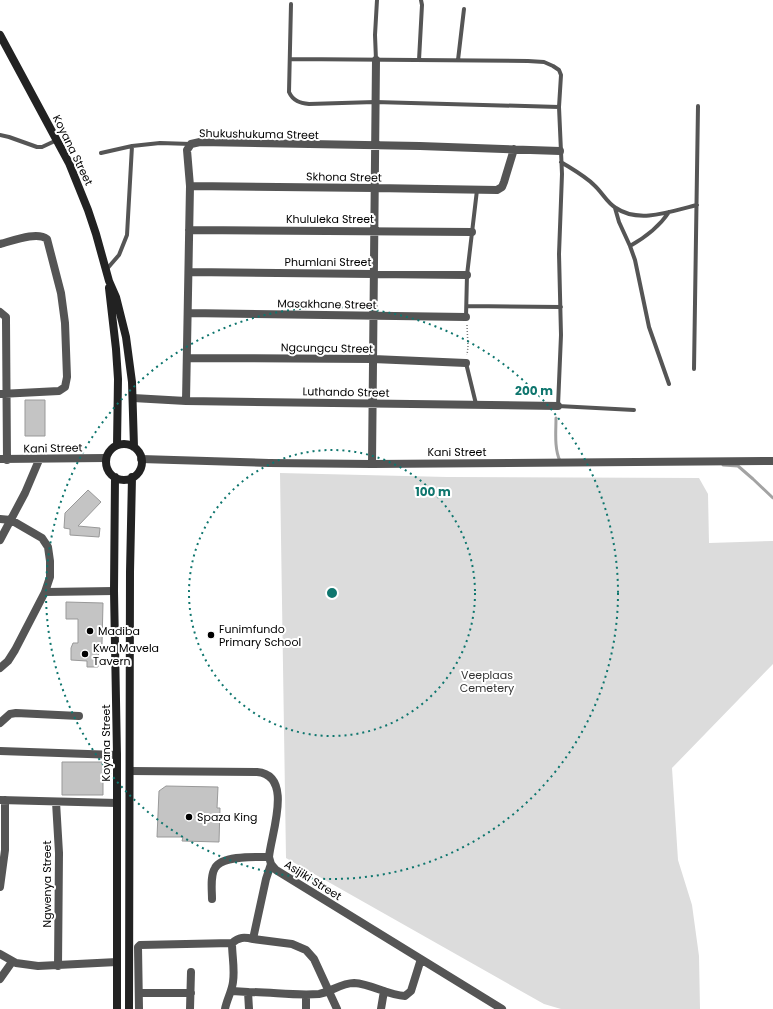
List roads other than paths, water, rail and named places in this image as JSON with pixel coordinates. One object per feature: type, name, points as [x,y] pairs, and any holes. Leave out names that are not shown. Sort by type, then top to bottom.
[{"type":"main road","name":"Koyana Street","points":[[0,35],[69,163],[96,234],[109,282],[116,349],[118,379],[117,445]]},
{"type":"main road","name":"Koyana Street","points":[[109,282],[116,297],[126,337],[133,398],[134,447]]},
{"type":"main road","points":[[128,444],[138,451],[141,459],[140,468],[137,474],[132,477],[120,479],[115,477],[107,469],[106,458],[112,448],[117,445],[128,444]]},
{"type":"main road","name":"Koyana Street","points":[[115,477],[114,591],[117,755],[117,1009]]},
{"type":"main road","points":[[129,1009],[130,572],[132,477]]},
{"type":"street","points":[[372,464],[376,60]]},
{"type":"street","name":"Shukushukuma Street","points":[[186,401],[190,186],[187,150],[191,144],[200,142],[420,146],[560,151]]},
{"type":"street","name":"Skhona Street","points":[[190,186],[497,190],[502,187],[514,149]]},
{"type":"street","name":"Khululeka Street","points":[[189,230],[374,230],[472,232]]},
{"type":"street","points":[[0,244],[36,236],[44,237],[47,240],[61,293],[65,323],[67,383],[62,390],[59,391],[3,394]]},
{"type":"street","name":"Phumlani Street","points":[[189,272],[467,275]]},
{"type":"street","points":[[0,312],[6,317],[3,394],[4,459]]},
{"type":"street","name":"Masakhane Street","points":[[188,313],[466,317]]},
{"type":"street","name":"Ngcungcu Street","points":[[187,358],[373,359],[466,363]]},
{"type":"street","name":"Luthando Street","points":[[133,398],[186,401],[558,406]]},
{"type":"street","name":"Kani Street","points":[[4,459],[39,460],[106,458]]},
{"type":"street","name":"Kani Street","points":[[141,459],[261,463],[372,464],[773,462]]},
{"type":"street","points":[[0,540],[39,460]]},
{"type":"street","points":[[0,518],[11,520],[42,538],[48,547],[50,561],[50,577],[45,592],[15,650],[8,661],[0,668]]},
{"type":"street","points":[[45,592],[114,591]]},
{"type":"street","points":[[0,723],[10,714],[16,713],[79,716]]},
{"type":"street","points":[[0,751],[117,755]]},
{"type":"street","points":[[130,771],[257,772],[268,775],[276,784],[278,796],[270,860],[253,939]]},
{"type":"street","points":[[0,887],[5,850],[2,823],[2,800],[117,803]]},
{"type":"street","name":"Ngwenya Street","points":[[56,802],[59,853],[58,966]]},
{"type":"street","points":[[212,899],[213,873],[218,863],[223,860],[231,859],[270,860]]},
{"type":"street","name":"Asijiki Street","points":[[270,860],[276,870],[291,880],[502,1009]]},
{"type":"street","points":[[139,1009],[138,947],[140,945],[232,943],[244,937],[292,944],[306,950],[314,959],[337,1009]]},
{"type":"street","points":[[225,1009],[226,1002],[232,991],[234,975],[232,943]]},
{"type":"street","points":[[0,954],[12,962],[30,966],[58,966],[117,962]]},
{"type":"street","points":[[232,991],[306,995],[329,991],[353,983],[404,996],[409,994],[411,991],[421,959]]},
{"type":"street","points":[[0,979],[12,962]]},
{"type":"street","points":[[190,1008],[191,972]]},
{"type":"street","points":[[381,1009],[384,991]]},
{"type":"street","points":[[248,992],[249,1009]]},
{"type":"street","points":[[139,993],[191,993]]},
{"type":"street","points":[[306,995],[306,1009]]},
{"type":"lane","points":[[376,60],[375,35],[377,0]]},
{"type":"lane","points":[[419,60],[421,0]]},
{"type":"lane","points":[[291,4],[289,92],[295,100],[309,104],[375,102],[559,107]]},
{"type":"lane","points":[[458,60],[464,9]]},
{"type":"lane","points":[[290,59],[528,61],[544,62],[559,70],[561,75],[559,107],[561,162],[559,254],[561,362],[558,406],[634,410]]},
{"type":"lane","points":[[694,370],[698,106]]},
{"type":"lane","points":[[0,135],[37,147],[42,147],[57,140]]},
{"type":"lane","points":[[100,153],[132,146],[191,144]]},
{"type":"lane","points":[[106,270],[119,255],[126,235],[132,146]]},
{"type":"lane","points":[[561,162],[594,185],[615,208],[629,214],[643,215],[669,212],[697,205]]},
{"type":"lane","points":[[466,317],[467,275],[477,190]]},
{"type":"lane","points":[[615,208],[619,222],[635,260],[649,327],[669,384]]},
{"type":"lane","points":[[630,246],[648,235],[664,220],[669,212]]},
{"type":"lane","points":[[466,306],[561,307]]},
{"type":"lane","points":[[466,363],[476,404]]},
{"type":"waterway","points":[[556,418],[556,445],[560,461]]},
{"type":"waterway","points":[[723,465],[738,466],[773,498]]},
{"type":"place","name":"Madiba","points":[[90,631]]},
{"type":"place","name":"Funimfundo Primary School","points":[[211,635]]},
{"type":"place","name":"Kwa Mavela Tavern","points":[[85,654]]},
{"type":"place","name":"Spaza King","points":[[189,817]]},
{"type":"park label","name":"Veeplaas Cemetery","points":[[487,681]]}]
